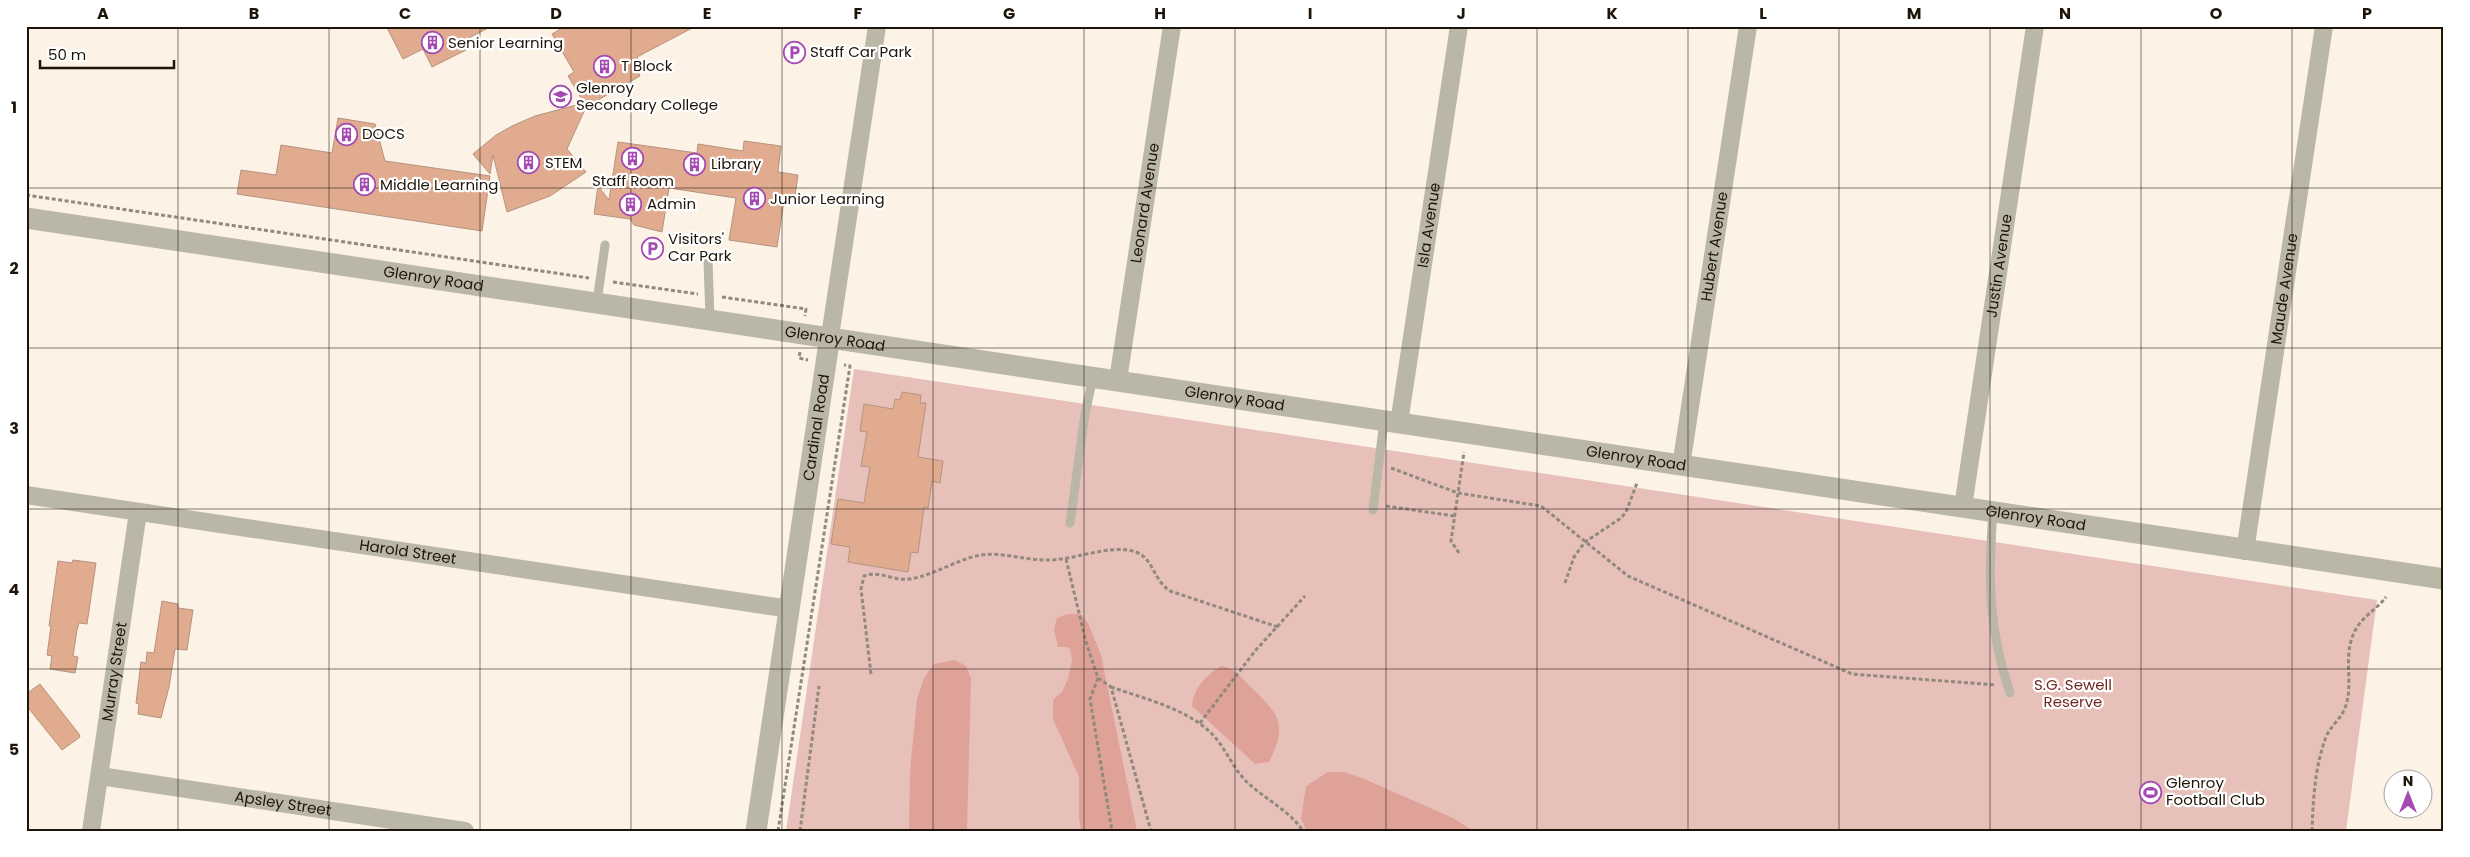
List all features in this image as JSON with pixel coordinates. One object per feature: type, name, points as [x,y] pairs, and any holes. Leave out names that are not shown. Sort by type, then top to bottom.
[{"type":"street","name":"Cardinal Road","points":[[756,831],[877,26]]},
{"type":"street","name":"Leonard Avenue","points":[[1118,380],[1172,26]]},
{"type":"street","name":"Isla Avenue","points":[[1392,422],[1459,26]]},
{"type":"street","name":"Hubert Avenue","points":[[1682,466],[1748,26]]},
{"type":"street","name":"Justin Avenue","points":[[1963,506],[2035,26]]},
{"type":"street","name":"Maude Avenue","points":[[2245,551],[2324,26]]},
{"type":"street","name":"Glenroy Road","points":[[26,218],[830,336],[1682,466],[1963,506],[2245,551],[2444,579]]},
{"type":"street","name":"Harold Street","points":[[26,495],[790,609]]},
{"type":"street","name":"Murray Street","points":[[92,831],[138,512]]},
{"type":"street","name":"Apsley Street","points":[[100,776],[465,831]]},
{"type":"lane","points":[[597,302],[604,245]]},
{"type":"lane","points":[[708,260],[710,319]]},
{"type":"lane","points":[[1070,523],[1085,414],[1093,377]]},
{"type":"lane","points":[[1373,507],[1378,464],[1392,422]]},
{"type":"lane","points":[[1993,511],[1989,597],[1995,642],[2009,690]]},
{"type":"path","points":[[26,194],[806,309],[799,358],[850,366],[778,831]]},
{"type":"path","points":[[1459,553],[1451,540],[1466,433]]},
{"type":"path","points":[[1378,464],[1458,493],[1541,506],[1628,576],[1852,674],[2009,690]]},
{"type":"path","points":[[1564,583],[1574,556],[1585,542],[1621,518],[1626,512],[1637,483]]},
{"type":"path","points":[[1373,507],[1454,516]]},
{"type":"path","points":[[871,674],[861,589],[864,576],[875,574],[910,579],[980,555],[1046,560],[1066,559],[1123,549],[1138,552],[1152,566],[1159,582],[1170,591],[1278,627]]},
{"type":"path","points":[[1066,559],[1086,642],[1098,678],[1111,687],[1167,708],[1200,723],[1221,744],[1246,781],[1293,819],[1303,831]]},
{"type":"path","points":[[1200,723],[1255,651],[1305,596]]},
{"type":"path","points":[[2312,831],[2314,798],[2324,744],[2333,725],[2346,707],[2347,670],[2351,644],[2362,620],[2379,606],[2386,596]]},
{"type":"path","points":[[1098,678],[1090,699],[1112,831]]},
{"type":"path","points":[[800,831],[819,686]]},
{"type":"path","points":[[1111,687],[1151,831]]},
{"type":"green space","name":"S.G. Sewell Reserve","points":[[854,369],[2377,600],[2346,831],[786,831]]},
{"type":"shaded area","points":[[1068,614],[1081,614],[1088,623],[1101,655],[1137,831],[1081,831],[1079,818],[1079,777],[1053,719],[1053,700],[1062,692],[1068,679],[1072,660],[1070,649],[1058,647],[1054,630],[1057,618]]},
{"type":"shaded area","points":[[955,660],[966,666],[971,678],[967,831],[909,831],[910,771],[917,699],[924,678],[934,664]]},
{"type":"shaded area","points":[[1221,666],[1230,669],[1240,676],[1267,704],[1277,719],[1278,737],[1269,762],[1255,764],[1192,706],[1198,688]]},
{"type":"shaded area","points":[[1328,772],[1344,772],[1362,778],[1453,818],[1473,831],[1307,831],[1301,819],[1306,786]]},
{"type":"building","name":"Senior Learning","points":[[386,26],[492,26],[467,39],[472,47],[432,67],[423,49],[403,59]]},
{"type":"building","points":[[566,26],[696,26],[637,57],[641,64],[636,68],[640,76],[586,107],[567,149],[586,172],[550,196],[507,212],[493,155],[490,174],[473,154],[496,135],[512,126],[535,116],[584,103],[568,76],[574,72],[552,34]]},
{"type":"building","name":"Middle Learning","points":[[338,118],[375,124],[385,161],[490,176],[482,231],[237,194],[241,170],[276,175],[281,145],[332,153]]},
{"type":"building","points":[[744,141],[781,146],[778,172],[798,175],[795,196],[785,194],[777,247],[729,240],[736,198],[669,188],[662,232],[634,225],[630,219],[594,214],[598,186],[609,200],[618,142],[697,153],[698,144],[743,151]]},
{"type":"building","points":[[902,392],[921,395],[920,403],[926,403],[918,457],[943,461],[940,483],[932,481],[928,508],[924,507],[918,553],[911,552],[908,572],[848,562],[850,547],[831,544],[838,499],[864,503],[870,467],[861,466],[867,432],[860,431],[864,404],[893,409],[895,399],[900,400]]},
{"type":"building","points":[[73,560],[96,563],[87,624],[79,623],[77,630],[73,656],[78,657],[75,673],[50,669],[52,656],[47,655],[58,561],[72,563]]},
{"type":"building","points":[[162,601],[178,604],[178,608],[193,610],[187,650],[175,649],[169,687],[161,718],[138,714],[139,704],[136,703],[141,662],[146,663],[147,652],[154,653]]},
{"type":"building","points":[[40,684],[80,737],[62,750],[26,705],[26,694]]},
{"type":"place","name":"Senior Learning","points":[[432,43]]},
{"type":"place","name":"Staff Car Park","points":[[794,52]]},
{"type":"place","name":"T Block","points":[[605,66]]},
{"type":"place","name":"Glenroy Secondary College","points":[[560,97]]},
{"type":"place","name":"DOCS","points":[[346,134]]},
{"type":"place","name":"Staff Room","points":[[633,158]]},
{"type":"place","name":"STEM","points":[[529,163]]},
{"type":"place","name":"Library","points":[[695,164]]},
{"type":"place","name":"Middle Learning","points":[[364,185]]},
{"type":"place","name":"Junior Learning","points":[[754,199]]},
{"type":"place","name":"Admin","points":[[631,204]]},
{"type":"place","name":"Visitors' Car Park","points":[[652,248]]},
{"type":"place","name":"Glenroy Football Club","points":[[2150,792]]}]
